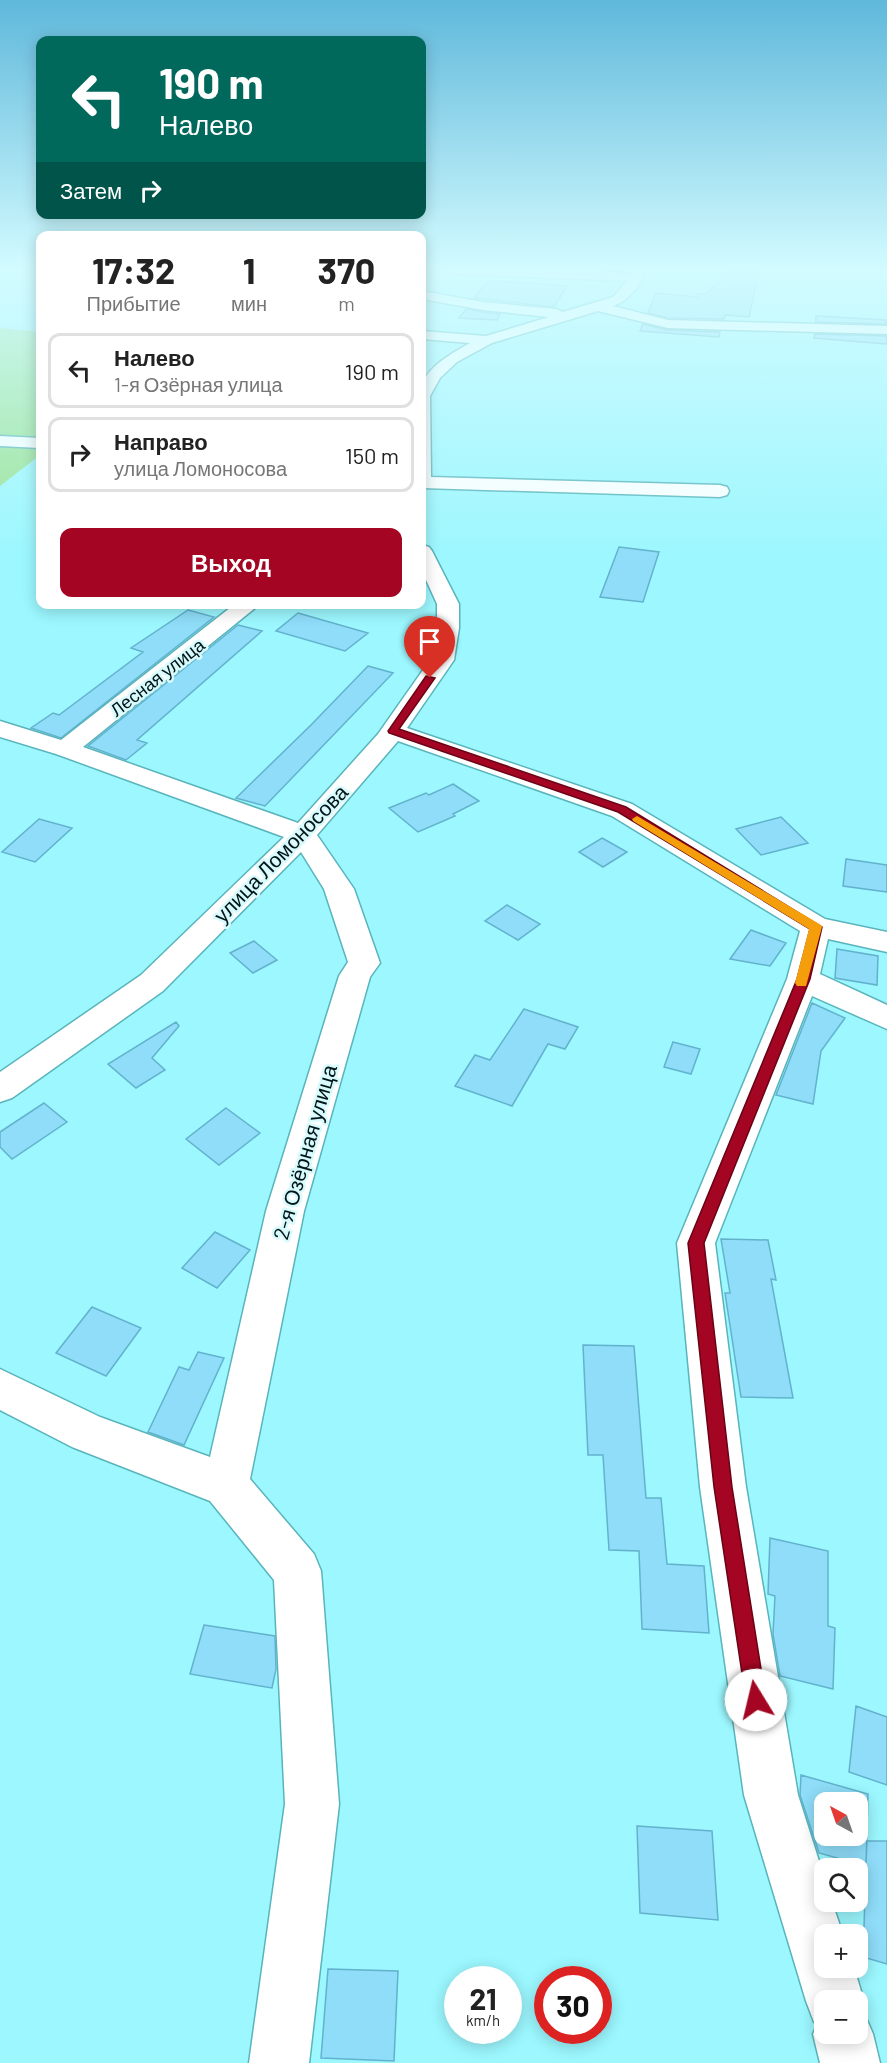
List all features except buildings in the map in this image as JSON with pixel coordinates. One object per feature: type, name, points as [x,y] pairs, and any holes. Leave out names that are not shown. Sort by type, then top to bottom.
[{"type":"street","points":[[426,389],[434,375],[443,366]]},
{"type":"street","points":[[0,441],[36,443]]},
{"type":"street","points":[[426,482],[720,491]]},
{"type":"street","name":"улица Ломоносова","points":[[0,1089],[152,983],[303,834],[393,731],[442,660],[448,628],[448,604],[426,559]]},
{"type":"street","name":"Лесная улица","points":[[65,749],[243,609]]},
{"type":"street","points":[[0,729],[65,749],[303,834]]},
{"type":"street","points":[[393,731],[622,810],[816,927],[887,942]]},
{"type":"street","name":"2-я Озёрная улица","points":[[226,1485],[285,1211],[355,976],[364,963],[339,889],[303,834]]},
{"type":"street","points":[[816,927],[803,979],[696,1243],[723,1487],[771,1795],[832,1990]]},
{"type":"street","points":[[803,979],[887,1018]]},
{"type":"street","points":[[0,1388],[87,1433],[226,1485],[297,1571],[312,1804],[279,2063]]},
{"type":"street","points":[[845,2044],[850,2063]]},
{"type":"green space","points":[[0,366],[36,366],[36,458],[0,486]]},
{"type":"slow traffic","points":[[637,819],[816,927],[802,983]]},
{"type":"route","points":[[430,678],[393,731],[622,810],[816,927],[803,979],[696,1243],[723,1487],[756,1700]]}]
